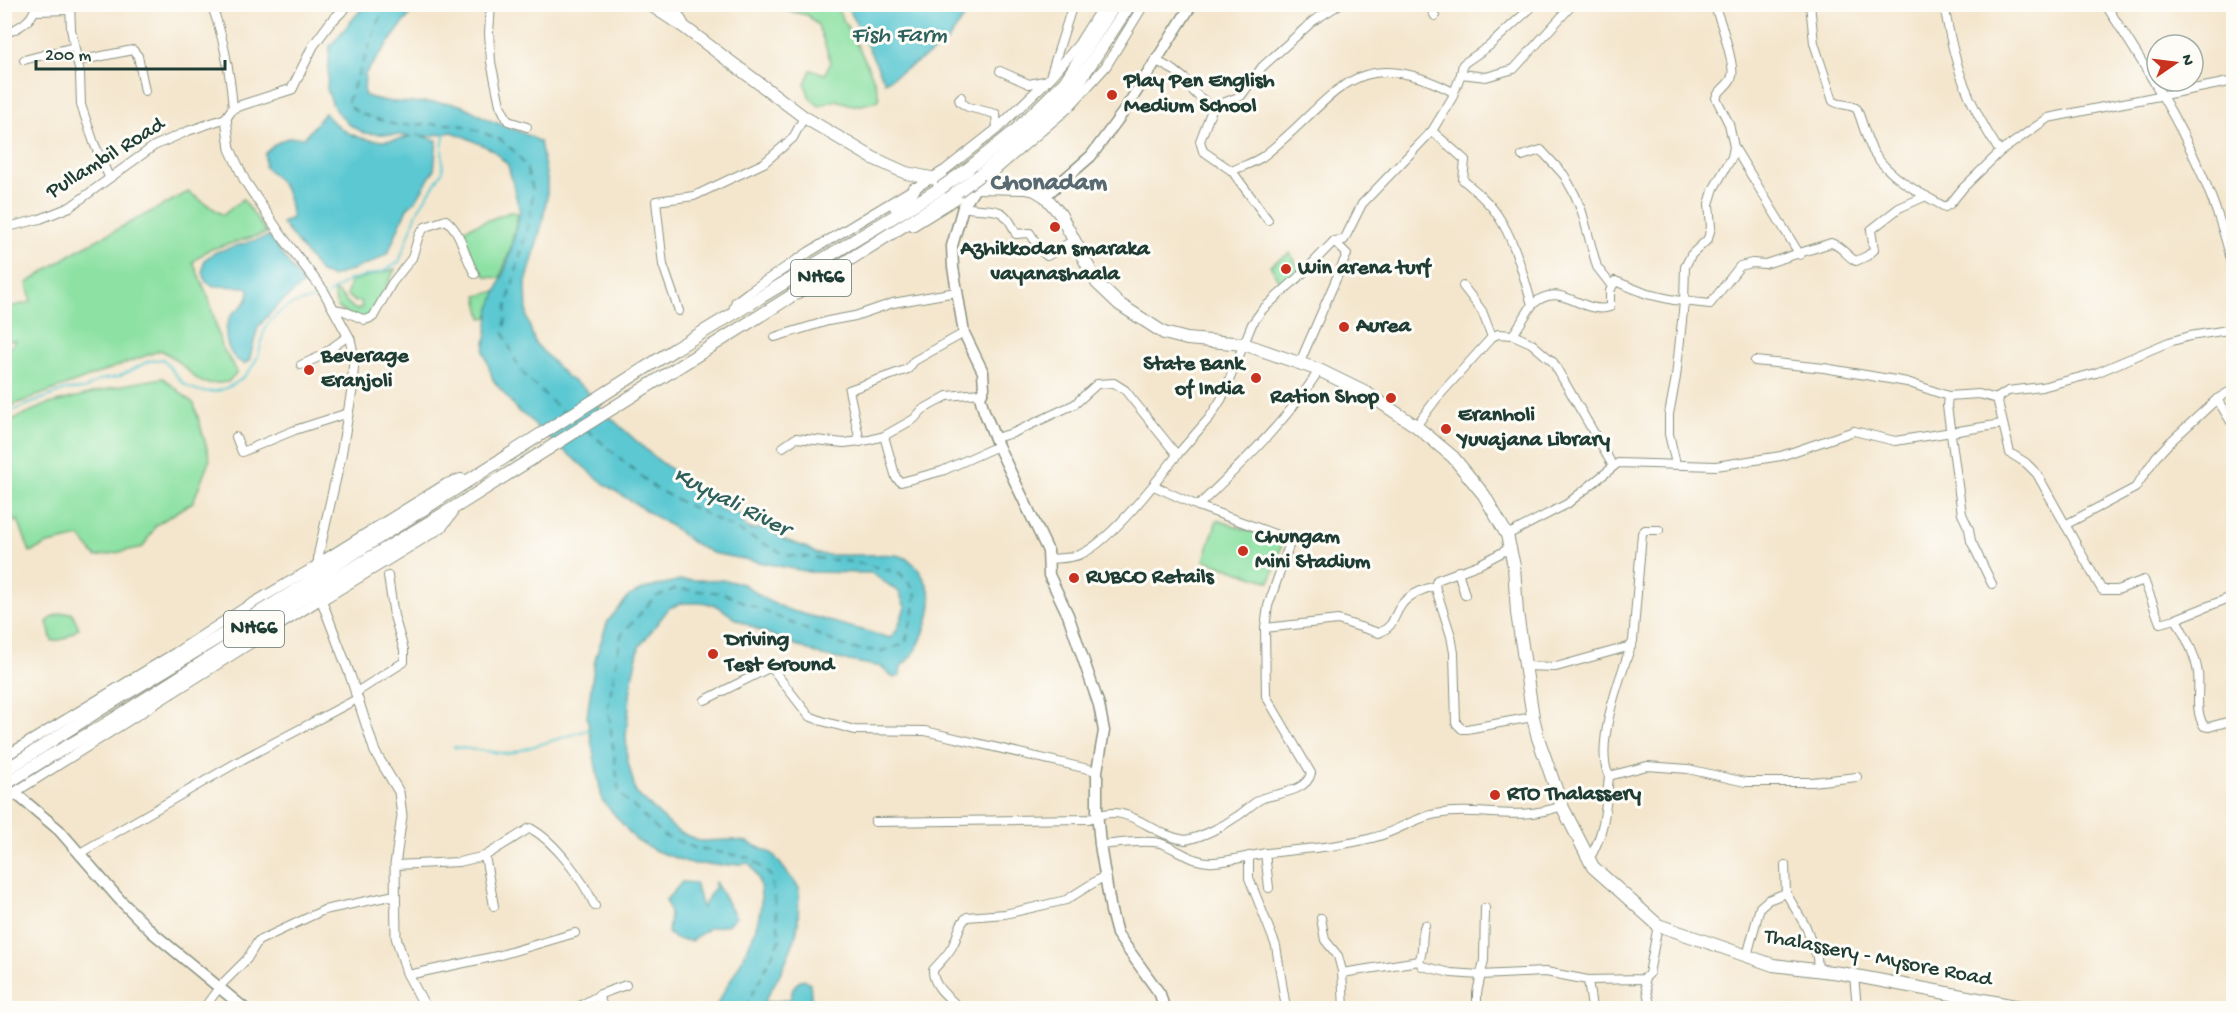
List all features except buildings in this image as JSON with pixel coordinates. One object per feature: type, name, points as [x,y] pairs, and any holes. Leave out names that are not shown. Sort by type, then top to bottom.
[{"type":"main road","points":[[649,4],[684,27],[804,117],[873,158],[906,172],[932,178],[976,187],[1026,188],[1045,196],[1091,156],[1124,111],[1192,4]]},
{"type":"main road","points":[[664,4],[674,10],[684,27]]},
{"type":"main road","name":"NH66","points":[[4,771],[675,350],[941,188],[1014,132],[1065,82],[1115,4]]},
{"type":"main road","name":"NH66","points":[[10,789],[46,758],[106,724],[305,597],[460,504],[957,192],[1022,140],[1074,89],[1130,4]]},
{"type":"main road","points":[[976,187],[958,219],[952,246],[964,333],[983,372],[984,388],[981,393],[984,411],[996,442],[1048,551],[1049,575],[1068,615],[1099,705],[1104,730],[1097,771],[1100,845],[1117,934],[1160,994],[1164,1008]]},
{"type":"main road","points":[[871,231],[882,217],[908,198],[914,189]]},
{"type":"main road","name":"Thalassery - Mysore Road","points":[[1045,196],[1060,214],[1097,283],[1119,304],[1138,317],[1164,333],[1187,339],[1244,344],[1300,362],[1368,394],[1416,426],[1452,457],[1484,495],[1507,535],[1514,566],[1524,666],[1533,717],[1562,806],[1593,867],[1658,925],[1773,965],[1854,976],[2026,1008]]},
{"type":"main road","points":[[903,226],[938,212]]},
{"type":"main road","points":[[318,567],[447,485],[477,476]]},
{"type":"main road","points":[[321,599],[441,526],[460,504]]},
{"type":"main road","points":[[10,789],[59,830],[119,899],[153,933],[244,1008]]},
{"type":"street","points":[[211,4],[218,22],[227,61],[233,108]]},
{"type":"street","points":[[4,757],[175,653],[241,609],[318,567],[352,390],[354,358],[348,336],[323,290],[281,235],[245,181],[230,149],[226,118],[233,108],[292,89],[313,46],[330,23],[349,4]]},
{"type":"street","points":[[491,4],[489,45],[500,105],[508,121],[527,127]]},
{"type":"street","points":[[1049,80],[1073,4]]},
{"type":"street","points":[[732,315],[736,302],[748,292],[809,252],[945,170],[997,129],[1049,80],[1079,44],[1104,4]]},
{"type":"street","points":[[748,322],[759,320],[788,303],[976,187],[1076,99],[1107,66],[1144,4]]},
{"type":"street","points":[[1268,220],[1232,171],[1203,151],[1200,141],[1213,107],[1241,96],[1262,68],[1313,21],[1340,4]]},
{"type":"street","points":[[1428,4],[1435,16]]},
{"type":"street","points":[[1048,559],[1075,556],[1092,549],[1154,486],[1210,417],[1222,398],[1252,324],[1263,309],[1334,241],[1344,240],[1362,204],[1432,131],[1450,102],[1463,64],[1489,46],[1535,4]]},
{"type":"street","points":[[1461,74],[1486,77],[1519,66],[1573,4]]},
{"type":"street","points":[[1712,4],[1723,30],[1727,51],[1734,68],[1732,79],[1718,92],[1716,98],[1729,124],[1734,147],[1800,255]]},
{"type":"street","points":[[1810,4],[1814,43],[1833,101],[1852,105],[1857,109],[1879,159],[1900,178],[1945,207],[2000,152],[2048,118],[2234,81]]},
{"type":"street","points":[[1944,4],[1959,74],[1974,111],[2000,152]]},
{"type":"street","points":[[2105,4],[2178,127],[2218,213],[2234,273]]},
{"type":"street","points":[[4,34],[20,28],[35,8],[70,7],[74,47],[80,74],[81,105],[109,177]]},
{"type":"street","points":[[24,60],[74,47]]},
{"type":"street","points":[[77,61],[133,50],[138,56],[145,91]]},
{"type":"street","points":[[1155,60],[1185,79],[1189,87],[1213,107]]},
{"type":"street","points":[[1000,71],[1029,84],[1049,80]]},
{"type":"street","points":[[1232,171],[1260,159],[1328,96],[1352,80],[1370,74],[1395,73],[1422,77],[1454,92]]},
{"type":"street","points":[[961,97],[959,99],[963,105],[996,114],[997,129]]},
{"type":"street","points":[[679,311],[663,266],[656,201],[694,196],[765,163],[793,138],[804,117]]},
{"type":"street","name":"Pullambil Road","points":[[4,228],[40,219],[70,207],[154,146],[226,118]]},
{"type":"street","points":[[1432,131],[1461,154],[1466,165],[1463,180],[1496,212],[1512,242],[1532,305]]},
{"type":"street","points":[[1676,464],[1669,434],[1669,414],[1676,377],[1684,302],[1685,267],[1691,255],[1708,239],[1711,227],[1709,204],[1711,196],[1732,156],[1734,147]]},
{"type":"street","points":[[1513,335],[1532,305],[1538,299],[1550,294],[1561,295],[1596,308],[1610,307],[1611,285],[1597,267],[1582,212],[1564,175],[1541,150],[1522,156]]},
{"type":"street","points":[[1611,285],[1615,281],[1647,294],[1684,302],[1710,304],[1740,266],[1752,262],[1765,264],[1800,255],[1831,243],[1839,245],[1849,257],[1856,261],[1868,256],[1874,249],[1871,230],[1899,208],[1926,196]]},
{"type":"street","points":[[963,207],[1002,212],[1009,218],[1016,234],[1030,233],[1041,251],[1047,256],[1074,240]]},
{"type":"street","points":[[333,307],[365,320],[373,317],[392,284],[412,258],[419,235],[425,227],[436,222],[446,220],[456,229],[467,260],[475,274]]},
{"type":"street","points":[[1300,362],[1347,254],[1334,241]]},
{"type":"street","points":[[1463,286],[1482,311],[1492,338]]},
{"type":"street","points":[[775,337],[893,303],[957,292]]},
{"type":"street","points":[[1997,399],[2002,393],[2008,391],[2042,387],[2096,373],[2169,342],[2234,328]]},
{"type":"street","points":[[860,442],[849,390],[908,369],[914,361],[964,333]]},
{"type":"street","points":[[1416,426],[1437,398],[1492,338],[1498,334],[1513,335],[1531,343],[1553,362],[1613,466]]},
{"type":"street","points":[[301,365],[319,357],[348,336]]},
{"type":"street","points":[[1755,362],[1824,369],[1907,382],[1948,396],[1979,394],[1997,399]]},
{"type":"street","points":[[1198,506],[1297,402],[1319,370]]},
{"type":"street","points":[[884,436],[896,478],[901,482],[942,471],[1013,433],[1075,404],[1097,384],[1114,383],[1125,390],[1177,455]]},
{"type":"street","points":[[2065,525],[2135,488],[2156,457],[2217,399],[2234,389]]},
{"type":"street","points":[[783,447],[796,438],[844,443],[884,436],[947,396],[981,393]]},
{"type":"street","points":[[1948,396],[1950,432],[1962,514],[1969,529],[1971,541],[1992,584]]},
{"type":"street","points":[[1997,399],[2010,453],[2026,463],[2037,474],[2089,571],[2102,590],[2117,590],[2144,580],[2160,623],[2234,596]]},
{"type":"street","points":[[2217,399],[2231,422],[2234,422]]},
{"type":"street","points":[[236,437],[242,452],[295,430],[348,413]]},
{"type":"street","points":[[1507,535],[1567,504],[1590,488],[1618,463],[1716,466],[1781,456],[1854,431],[1895,441],[2002,423]]},
{"type":"street","points":[[874,822],[1089,819],[1098,814],[1119,812],[1179,839],[1195,838],[1237,817],[1252,804],[1289,791],[1308,780],[1311,773],[1266,696],[1265,628],[1268,606],[1291,540],[1198,506],[1154,486]]},
{"type":"street","points":[[1589,859],[1602,832],[1609,776],[1606,761],[1608,726],[1613,700],[1631,646],[1642,533],[1645,530],[1659,530]]},
{"type":"street","points":[[1510,548],[1480,564],[1437,580],[1435,586],[1454,653],[1456,723],[1462,729],[1467,729],[1533,717]]},
{"type":"street","points":[[1458,572],[1465,595]]},
{"type":"street","points":[[80,853],[356,696],[404,662],[404,650],[394,616],[388,576]]},
{"type":"street","points":[[1265,628],[1338,620],[1379,633],[1389,628],[1402,604],[1414,594],[1435,586]]},
{"type":"street","points":[[4,799],[10,789],[321,599],[375,752],[399,792],[402,816],[395,865],[396,937],[408,975],[426,1008]]},
{"type":"street","points":[[2176,619],[2191,647],[2198,671],[2198,711],[2201,722],[2204,726],[2209,727],[2234,720]]},
{"type":"street","points":[[1524,666],[1556,667],[1631,646]]},
{"type":"street","points":[[705,700],[771,668],[809,716],[822,721],[855,730],[924,731],[1097,771]]},
{"type":"street","points":[[1609,776],[1647,766],[1688,769],[1745,782],[1812,782],[1857,777]]},
{"type":"street","points":[[4,807],[10,789]]},
{"type":"street","points":[[1100,845],[1159,843],[1202,863],[1265,853],[1311,849],[1372,838],[1404,827],[1418,818],[1436,814],[1454,812],[1528,815],[1562,806]]},
{"type":"street","points":[[395,865],[459,862],[485,856],[530,828],[543,837],[580,878],[595,906]]},
{"type":"street","points":[[1265,853],[1269,888]]},
{"type":"street","points":[[485,856],[494,906]]},
{"type":"street","points":[[1249,856],[1249,878],[1276,946],[1286,1008]]},
{"type":"street","points":[[1785,865],[1786,893],[1806,927],[1818,970]]},
{"type":"street","points":[[960,1008],[943,993],[933,976],[933,970],[955,942],[957,932],[967,917],[1005,914],[1066,900],[1106,875]]},
{"type":"street","points":[[1747,956],[1760,907],[1768,900],[1786,893]]},
{"type":"street","points":[[204,1008],[218,988],[247,959],[258,941],[324,910],[395,895]]},
{"type":"street","points":[[1477,1008],[1484,960],[1485,908]]},
{"type":"street","points":[[1321,918],[1325,940],[1338,956],[1342,973],[1344,1008]]},
{"type":"street","points":[[1419,961],[1422,954],[1425,925]]},
{"type":"street","points":[[1419,961],[1422,966],[1451,973],[1480,975],[1546,972],[1588,980],[1644,979],[1649,974],[1658,925]]},
{"type":"street","points":[[408,975],[488,958],[575,933]]},
{"type":"street","points":[[1342,973],[1419,961]]},
{"type":"street","points":[[1854,976],[1857,1008]]},
{"type":"street","points":[[1644,979],[1651,1008]]},
{"type":"street","points":[[1588,980],[1592,1008]]},
{"type":"street","points":[[598,995],[626,985]]},
{"type":"street","points":[[576,1008],[612,988]]},
{"type":"street","points":[[598,995],[604,1008]]},
{"type":"green space","points":[[763,5],[835,5],[868,66],[878,91],[879,100],[862,105],[852,105],[836,100],[819,106],[810,98],[805,84],[811,70],[825,74],[831,62],[818,25],[807,15]]},
{"type":"green space","points":[[188,192],[223,215],[243,199],[267,233],[208,250],[193,262],[209,299],[221,345],[237,372],[228,382],[211,384],[201,382],[179,362],[161,350],[5,408],[5,351],[16,341],[5,340],[5,308],[31,302],[27,283],[76,251]]},
{"type":"green space","points":[[510,212],[518,213],[510,250],[500,278],[487,277],[475,261],[462,230]]},
{"type":"green space","name":"Win arena turf","points":[[1290,253],[1302,272],[1281,285],[1270,265]]},
{"type":"green space","points":[[395,269],[376,307],[362,323],[337,307],[333,290],[356,310],[362,307],[361,301],[355,302],[347,295],[350,281]]},
{"type":"green space","points":[[497,291],[488,317],[482,318],[477,296]]},
{"type":"green space","points":[[163,378],[194,404],[210,459],[193,502],[156,525],[143,547],[96,557],[80,537],[48,544],[30,552],[18,520],[5,526],[5,423],[45,405],[128,384]]},
{"type":"green space","name":"Chungam Mini Stadium","points":[[1217,520],[1283,542],[1270,582],[1204,560]]},
{"type":"green space","points":[[63,613],[72,613],[79,628],[64,639],[52,641],[47,622]]},
{"type":"water","points":[[365,5],[417,5],[365,74],[364,95],[387,101],[460,105],[540,142],[547,179],[547,197],[526,283],[527,318],[535,343],[566,376],[585,389],[601,409],[653,456],[712,500],[721,510],[740,514],[749,529],[767,527],[782,538],[818,554],[883,554],[905,558],[917,568],[928,586],[931,605],[922,637],[912,656],[901,666],[900,676],[894,678],[882,667],[823,656],[759,630],[736,619],[719,607],[707,603],[683,603],[669,608],[639,647],[632,678],[626,735],[627,758],[636,793],[677,831],[699,841],[747,842],[773,854],[799,888],[798,924],[795,939],[782,970],[761,1008],[715,1008],[744,956],[759,917],[761,898],[758,879],[749,863],[693,864],[656,851],[635,839],[602,800],[587,717],[595,659],[608,621],[629,596],[644,589],[680,580],[723,580],[743,584],[768,601],[789,610],[890,638],[897,630],[905,607],[899,592],[871,573],[810,572],[712,553],[607,486],[519,412],[493,380],[484,352],[490,309],[508,261],[520,212],[508,165],[493,150],[452,132],[429,136],[416,135],[437,140],[434,170],[416,200],[407,208],[388,253],[373,262],[332,277],[321,273],[282,223],[292,218],[289,201],[282,184],[265,167],[265,154],[282,140],[292,137],[304,138],[325,113],[343,130],[364,139],[388,141],[412,136],[364,133],[348,124],[334,108],[327,89],[330,46]]},
{"type":"water","name":"Fish Farm","points":[[847,5],[973,5],[948,40],[937,50],[885,82]]},
{"type":"water","points":[[269,236],[303,284],[272,311],[258,327],[249,361],[244,364],[238,361],[230,351],[226,332],[229,319],[247,300],[249,289],[214,286],[206,282],[203,272],[204,260],[216,252]]},
{"type":"water","points":[[682,882],[695,883],[702,908],[715,882],[736,917],[727,925],[709,928],[691,941],[675,939],[668,933],[670,914],[666,900]]},
{"type":"water","points":[[804,979],[810,983],[812,1008],[764,1008],[767,1002],[791,998],[795,986]]},
{"type":"waterway","points":[[329,294],[349,280],[384,271],[399,262],[418,210],[443,171],[442,147],[445,131]]},
{"type":"waterway","points":[[4,414],[65,390],[85,389],[99,380],[118,377],[149,361],[163,359],[184,384],[194,389],[216,391],[226,388],[244,376],[251,368],[259,353],[263,333],[271,320],[296,303],[325,297]]},
{"type":"waterway","points":[[454,747],[508,754],[591,729]]},
{"type":"ferry route","points":[[387,4],[347,103],[358,113],[396,125],[466,126],[501,140],[515,152],[526,167],[533,190],[530,219],[507,305],[504,334],[519,368],[564,413]]},
{"type":"ferry route","points":[[587,430],[656,489],[786,555],[854,562],[900,573],[916,592],[914,611],[905,644],[882,651],[851,649],[723,593],[675,589],[655,597],[621,635],[608,707],[619,793],[664,836],[695,848],[751,858],[771,876],[780,940],[745,1008]]},
{"type":"place","name":"Play Pen English Medium School","points":[[1112,95]]},
{"type":"place","name":"Azhikkodan smaraka vayanashaala","points":[[1055,227]]},
{"type":"place","name":"Win arena turf","points":[[1286,269]]},
{"type":"place","name":"Aurea","points":[[1344,327]]},
{"type":"place","name":"Beverage Eranjoli","points":[[309,370]]},
{"type":"place","name":"State Bank of India","points":[[1256,378]]},
{"type":"place","name":"Ration Shop","points":[[1391,398]]},
{"type":"place","name":"Eranholi Yuvajana Library","points":[[1446,429]]},
{"type":"place","name":"Chungam Mini Stadium","points":[[1243,551]]},
{"type":"place","name":"RUBCO Retails","points":[[1074,578]]},
{"type":"place","name":"Driving Test Ground","points":[[713,654]]},
{"type":"place","name":"RTO Thalassery","points":[[1495,795]]},
{"type":"district","name":"Chonadam","points":[[1049,184]]},
{"type":"water label","name":"Kuyyali River","points":[[731,503]]}]
